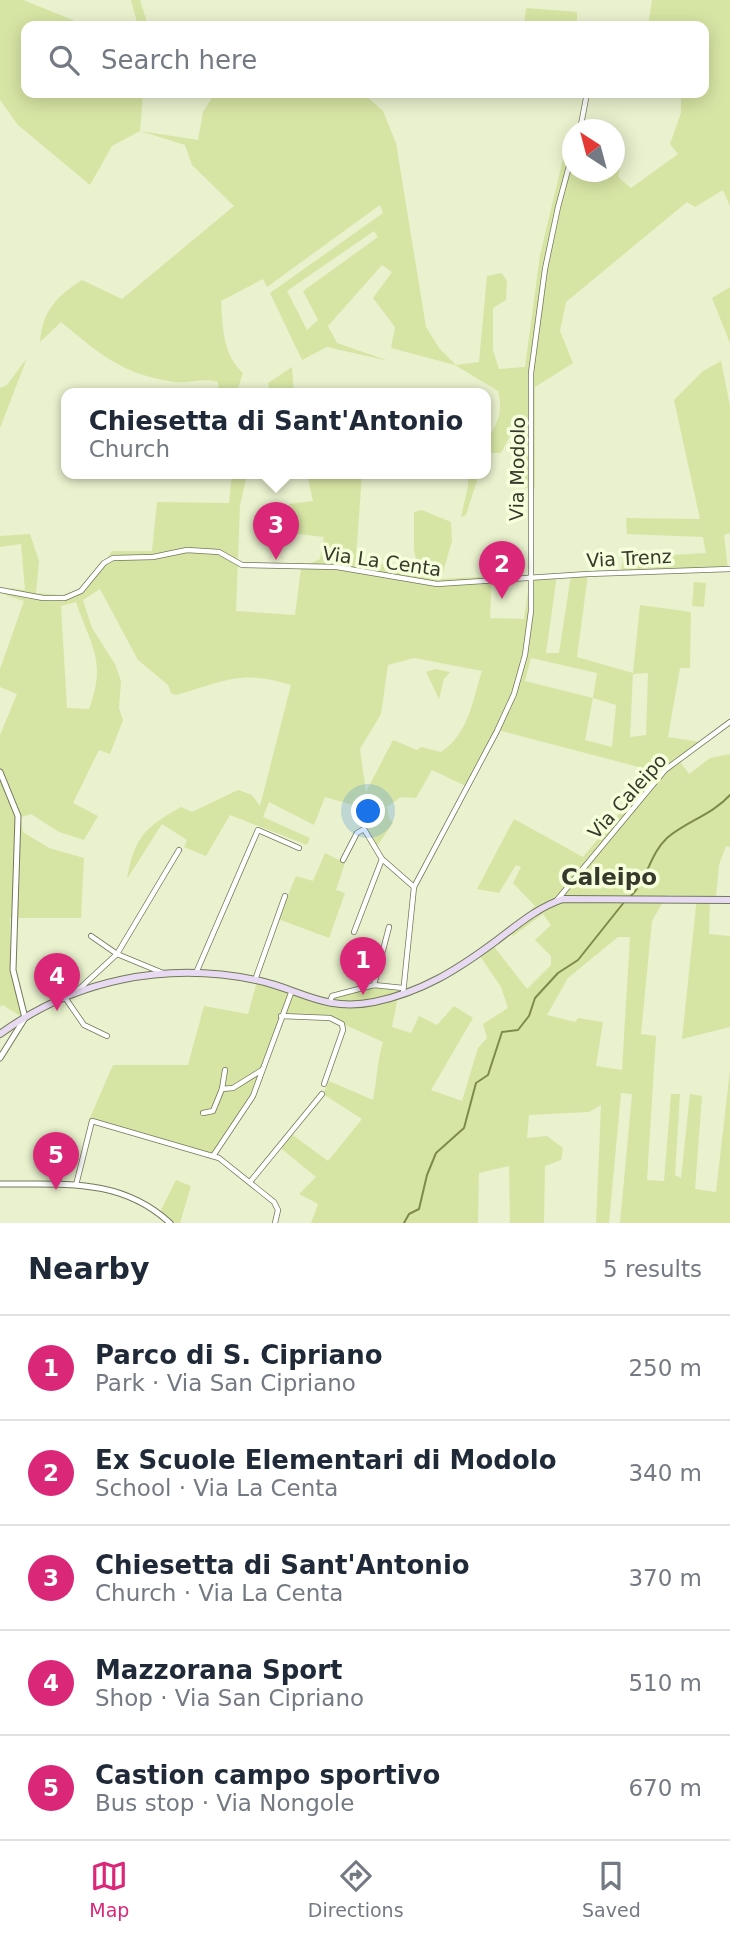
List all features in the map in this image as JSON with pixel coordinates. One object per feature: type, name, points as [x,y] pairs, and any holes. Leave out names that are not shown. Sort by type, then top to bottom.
[{"type":"main road","points":[[0,1034],[25,1015],[64,995],[120,979],[164,974],[196,974],[255,980],[330,1003],[362,1004],[445,977],[556,901],[575,897],[730,900]]},
{"type":"street","points":[[582,119],[586,98]]},
{"type":"street","name":"Via Modolo","points":[[403,991],[414,887],[514,694],[528,637],[533,490],[531,373],[545,269],[565,182]]},
{"type":"street","name":"Via La Centa","points":[[0,590],[65,598],[81,591],[104,563],[113,558],[153,557],[187,550],[219,552],[242,565],[337,567],[437,584],[530,577]]},
{"type":"street","name":"Via Trenz","points":[[530,577],[730,569]]},
{"type":"street","name":"Via Caleipo","points":[[556,901],[665,770],[730,722]]},
{"type":"street","points":[[0,772],[18,816],[13,970],[25,1015],[0,1058]]},
{"type":"street","points":[[343,860],[361,829],[383,859],[414,887]]},
{"type":"street","points":[[196,974],[258,830],[299,848]]},
{"type":"street","points":[[77,991],[117,954],[179,850]]},
{"type":"street","points":[[354,932],[383,859]]},
{"type":"street","points":[[255,980],[285,896]]},
{"type":"street","points":[[373,985],[389,928]]},
{"type":"street","points":[[91,936],[117,954],[164,974]]},
{"type":"street","points":[[330,1003],[332,996],[373,985],[403,991]]},
{"type":"street","points":[[213,1156],[251,1100],[291,993]]},
{"type":"street","points":[[64,995],[84,1025],[107,1036]]},
{"type":"street","points":[[281,1016],[330,1018],[342,1024],[343,1030],[324,1084]]},
{"type":"street","points":[[204,1113],[213,1111],[222,1089],[225,1070]]},
{"type":"street","points":[[222,1089],[233,1088],[262,1070]]},
{"type":"street","points":[[250,1182],[322,1094]]},
{"type":"street","points":[[76,1185],[92,1121],[213,1156],[276,1204],[275,1223]]},
{"type":"street","points":[[0,1184],[76,1185],[127,1193],[170,1223]]},
{"type":"green space","points":[[0,0],[23,0],[75,21],[21,21],[21,98],[143,98],[140,131],[112,146],[90,185],[18,125],[0,100]]},
{"type":"green space","points":[[131,0],[140,0],[146,21],[137,21]]},
{"type":"green space","points":[[652,0],[730,0],[730,206],[723,190],[695,207],[687,202],[566,302],[560,331],[573,363],[535,387],[535,489],[515,486],[518,457],[515,426],[501,453],[491,453],[491,432],[500,411],[498,391],[455,365],[391,348],[395,327],[373,298],[392,272],[382,265],[328,326],[337,343],[389,361],[327,347],[302,360],[270,293],[383,213],[380,205],[267,287],[263,279],[221,301],[227,349],[243,373],[238,388],[218,388],[218,382],[212,381],[175,382],[141,374],[100,353],[61,322],[40,342],[44,321],[52,305],[73,286],[82,280],[122,299],[234,206],[192,165],[185,145],[140,131],[198,140],[203,112],[212,98],[368,98],[383,111],[396,143],[426,327],[439,348],[456,365],[479,362],[487,276],[501,273],[507,280],[506,300],[493,308],[493,350],[499,369],[525,367],[540,255],[562,163],[562,182],[624,182],[631,188],[678,154],[670,144],[681,113],[681,98],[709,98],[709,21],[649,21]],"holes":[[[374,231],[378,237],[303,291],[318,320],[307,330],[287,291]]]},
{"type":"green space","points":[[526,8],[577,12],[577,21],[525,21]]},
{"type":"green space","points":[[730,287],[730,343],[712,298]]},
{"type":"green space","points":[[27,358],[0,428],[0,388],[7,385]]},
{"type":"green space","points":[[721,361],[730,406],[730,533],[724,535],[728,569],[621,572],[623,558],[706,553],[703,537],[627,534],[626,518],[700,519],[674,400],[703,371]]},
{"type":"green space","points":[[292,367],[294,388],[269,388],[268,383]]},
{"type":"green space","points":[[231,479],[246,479],[240,505],[236,611],[295,615],[301,568],[320,559],[324,537],[289,533],[289,504],[313,501],[308,479],[362,479],[356,558],[419,572],[414,550],[414,512],[422,510],[451,522],[452,541],[441,579],[492,576],[490,618],[524,619],[530,577],[557,575],[546,653],[559,653],[571,575],[588,574],[577,657],[633,673],[640,605],[691,612],[690,668],[680,668],[668,737],[701,742],[678,759],[689,774],[710,758],[730,754],[730,847],[726,846],[719,865],[716,897],[710,897],[709,934],[730,936],[730,1027],[682,1039],[697,896],[667,895],[652,921],[641,1034],[656,1036],[647,1180],[664,1181],[671,1094],[680,1094],[675,1175],[681,1178],[690,1094],[702,1096],[695,1189],[716,1192],[730,1070],[730,1223],[620,1223],[632,1094],[621,1093],[609,1223],[596,1223],[601,1105],[589,1112],[529,1115],[527,1138],[547,1136],[563,1148],[561,1160],[545,1166],[544,1223],[510,1223],[509,1166],[479,1173],[478,1223],[311,1223],[318,1204],[299,1194],[316,1177],[278,1146],[290,1133],[328,1161],[362,1119],[323,1094],[329,1081],[373,1100],[383,1042],[330,1018],[281,1016],[253,1096],[211,1154],[192,1152],[89,1120],[113,1065],[188,1065],[204,1006],[248,1014],[258,978],[325,999],[374,987],[391,988],[399,992],[392,1027],[411,1033],[419,1016],[437,1025],[454,1006],[473,1018],[431,1090],[462,1101],[478,1048],[487,1038],[483,1024],[508,1008],[501,987],[478,953],[492,944],[527,989],[551,965],[551,956],[535,940],[551,925],[543,914],[513,936],[509,931],[535,906],[513,883],[521,867],[516,865],[499,893],[477,889],[514,819],[583,857],[654,771],[498,730],[468,787],[432,770],[416,798],[401,797],[387,807],[393,823],[375,849],[360,807],[325,797],[314,825],[269,802],[263,817],[310,838],[307,845],[230,815],[206,856],[184,847],[187,840],[162,824],[127,879],[133,853],[143,835],[158,821],[181,807],[192,812],[238,790],[252,795],[260,806],[291,685],[273,680],[245,678],[232,679],[176,695],[171,693],[168,685],[138,660],[100,589],[83,600],[92,628],[115,664],[121,681],[119,708],[123,720],[110,754],[99,750],[73,803],[98,816],[84,840],[59,832],[31,814],[21,817],[23,832],[49,848],[84,858],[81,918],[10,918],[11,974],[23,1018],[3,1005],[0,1007],[0,735],[17,694],[0,687],[0,669],[24,601],[5,595],[10,588],[25,590],[21,544],[0,547],[0,536],[30,534],[39,561],[36,593],[62,595],[88,587],[112,551],[152,551],[157,502],[229,503]],"holes":[[[76,602],[97,665],[97,678],[89,709],[67,708],[61,606]],[[414,658],[482,671],[468,716],[458,736],[441,752],[421,747],[417,750],[393,740],[366,792],[360,749],[381,714],[388,665]],[[531,658],[597,673],[593,698],[525,681]],[[648,673],[646,735],[630,737],[633,674]],[[593,698],[616,705],[612,747],[585,740]],[[618,937],[630,937],[622,1070],[596,1066],[603,1022],[578,1018],[575,1022],[547,1015],[568,978]]]},
{"type":"green space","points":[[468,479],[477,479],[466,515],[461,517]]},
{"type":"green space","points":[[694,582],[706,583],[704,607],[692,606]]},
{"type":"green space","points":[[435,669],[450,672],[444,679],[439,699],[426,672]]},
{"type":"green space","points":[[325,853],[345,863],[336,890],[345,893],[329,938],[278,919],[296,876],[313,881]]},
{"type":"green space","points":[[176,1180],[191,1186],[180,1223],[171,1223],[160,1212]]},
{"type":"waterway","points":[[629,898],[667,838],[715,808],[730,795]]},
{"type":"waterway","points":[[404,1223],[409,1214],[419,1209],[427,1175],[436,1153],[464,1128],[476,1083],[488,1075],[502,1032],[518,1030],[529,1016],[535,998],[558,973],[578,960],[625,901]]},
{"type":"place","name":"Chiesetta di Sant'Antonio","points":[[276,560]]},
{"type":"place","name":"Ex Scuole Elementari di Modolo","points":[[502,599]]},
{"type":"place","name":"Parco di S. Cipriano","points":[[363,995]]},
{"type":"place","name":"Mazzorana Sport","points":[[57,1011]]},
{"type":"place","name":"Castion campo sportivo","points":[[56,1190]]},
{"type":"district","name":"Caleipo","points":[[609,877]]}]
